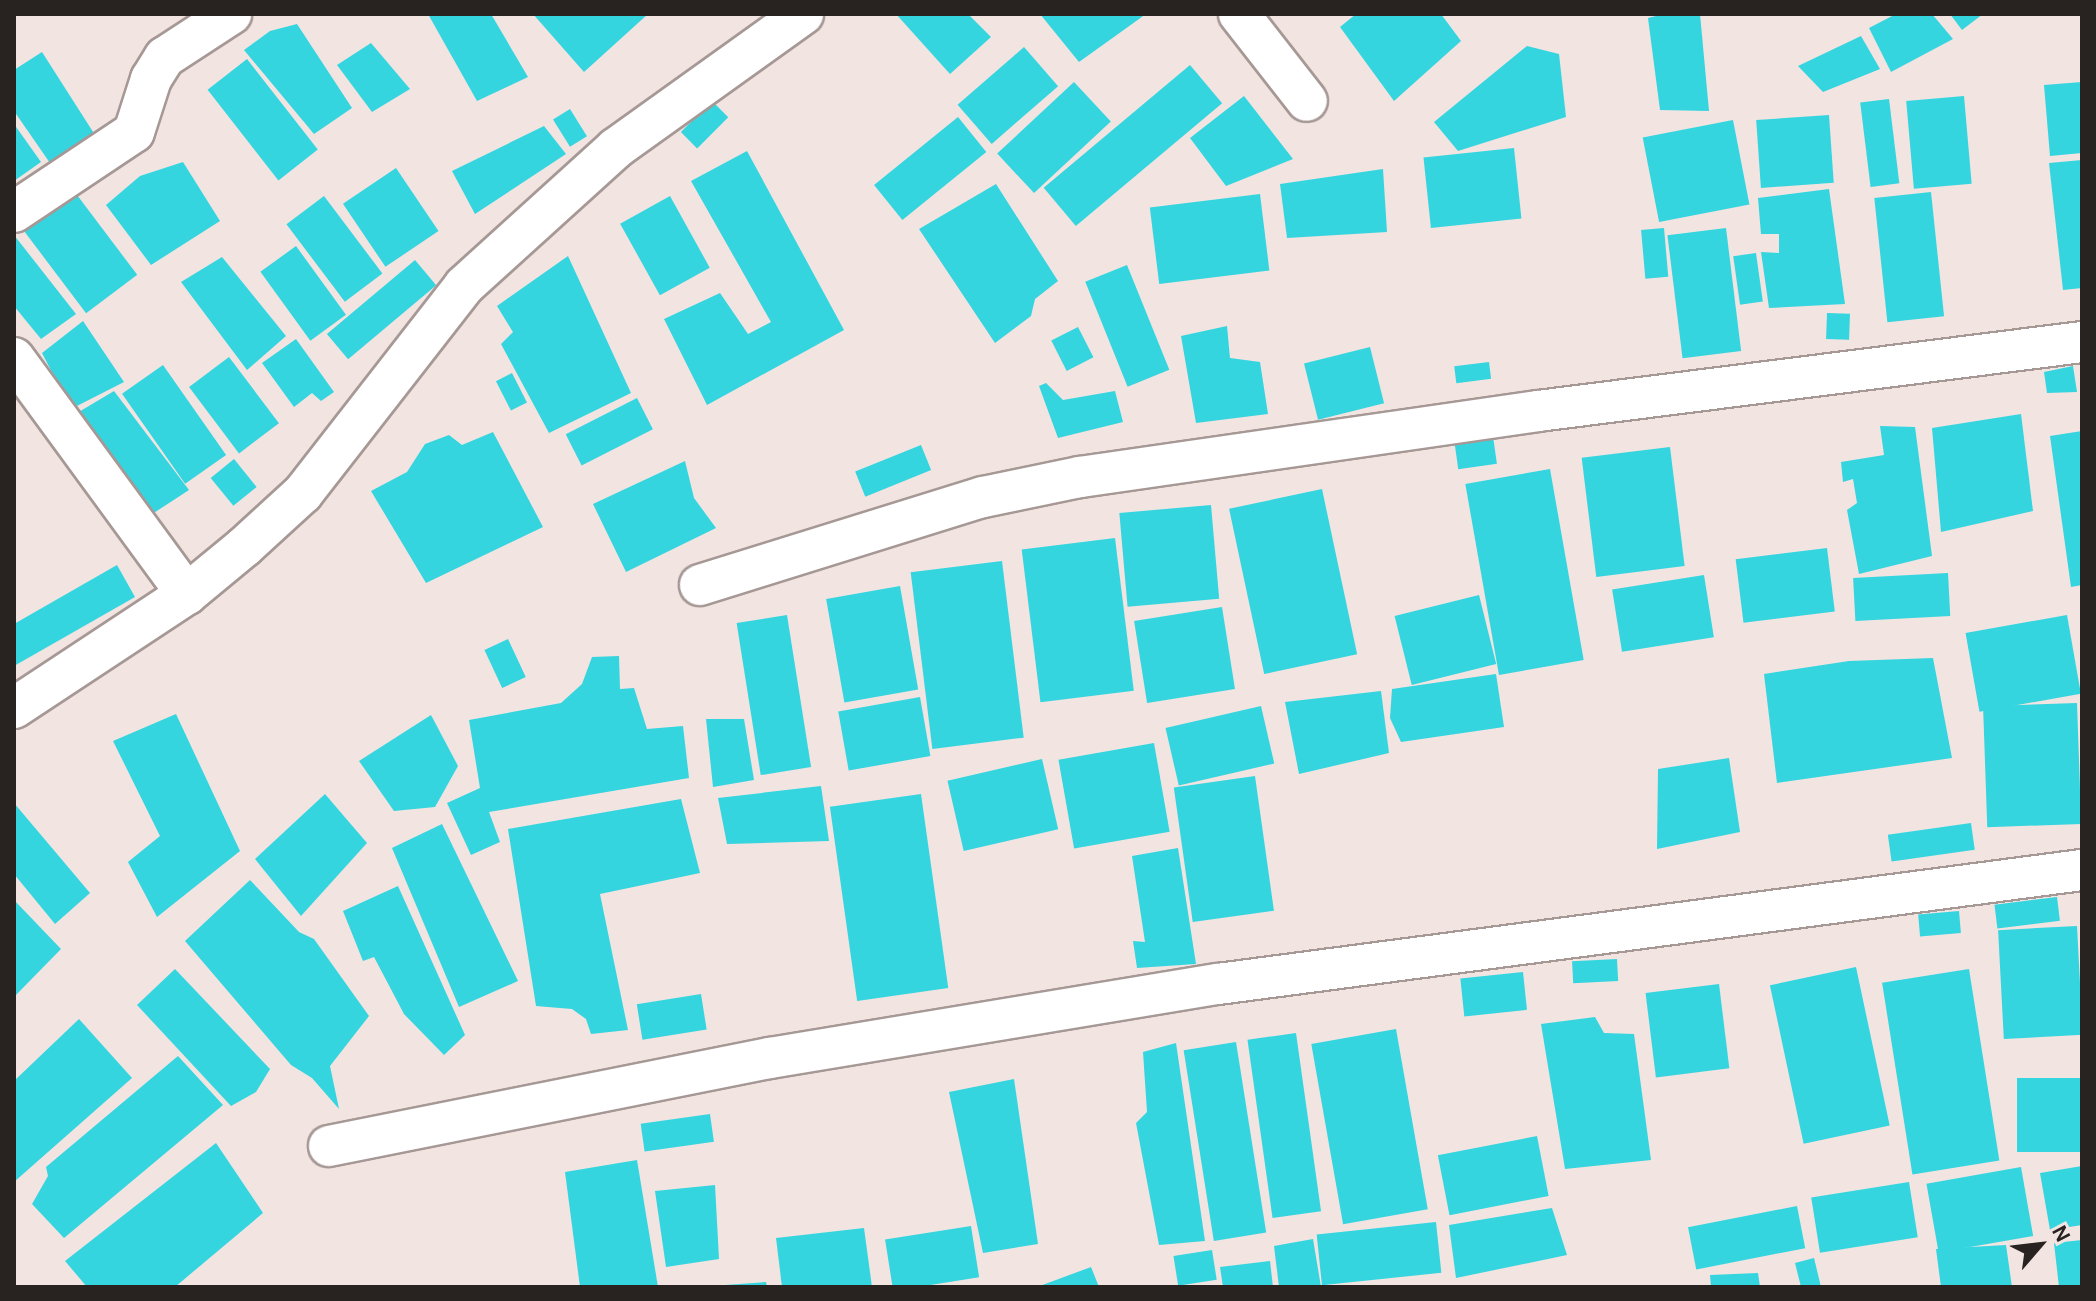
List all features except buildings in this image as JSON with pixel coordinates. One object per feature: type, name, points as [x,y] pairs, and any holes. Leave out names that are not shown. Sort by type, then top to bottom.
[{"type":"street","points":[[14,212],[134,132],[151,79],[165,57],[231,14]]},
{"type":"street","points":[[14,708],[187,594],[303,493],[464,286],[616,148],[803,14]]},
{"type":"street","points":[[1239,14],[1307,101]]},
{"type":"street","points":[[700,585],[983,497],[1080,477],[1538,411],[2082,342]]},
{"type":"street","points":[[14,358],[187,594]]},
{"type":"street","points":[[329,1146],[770,1058],[1218,984],[2082,870]]}]
